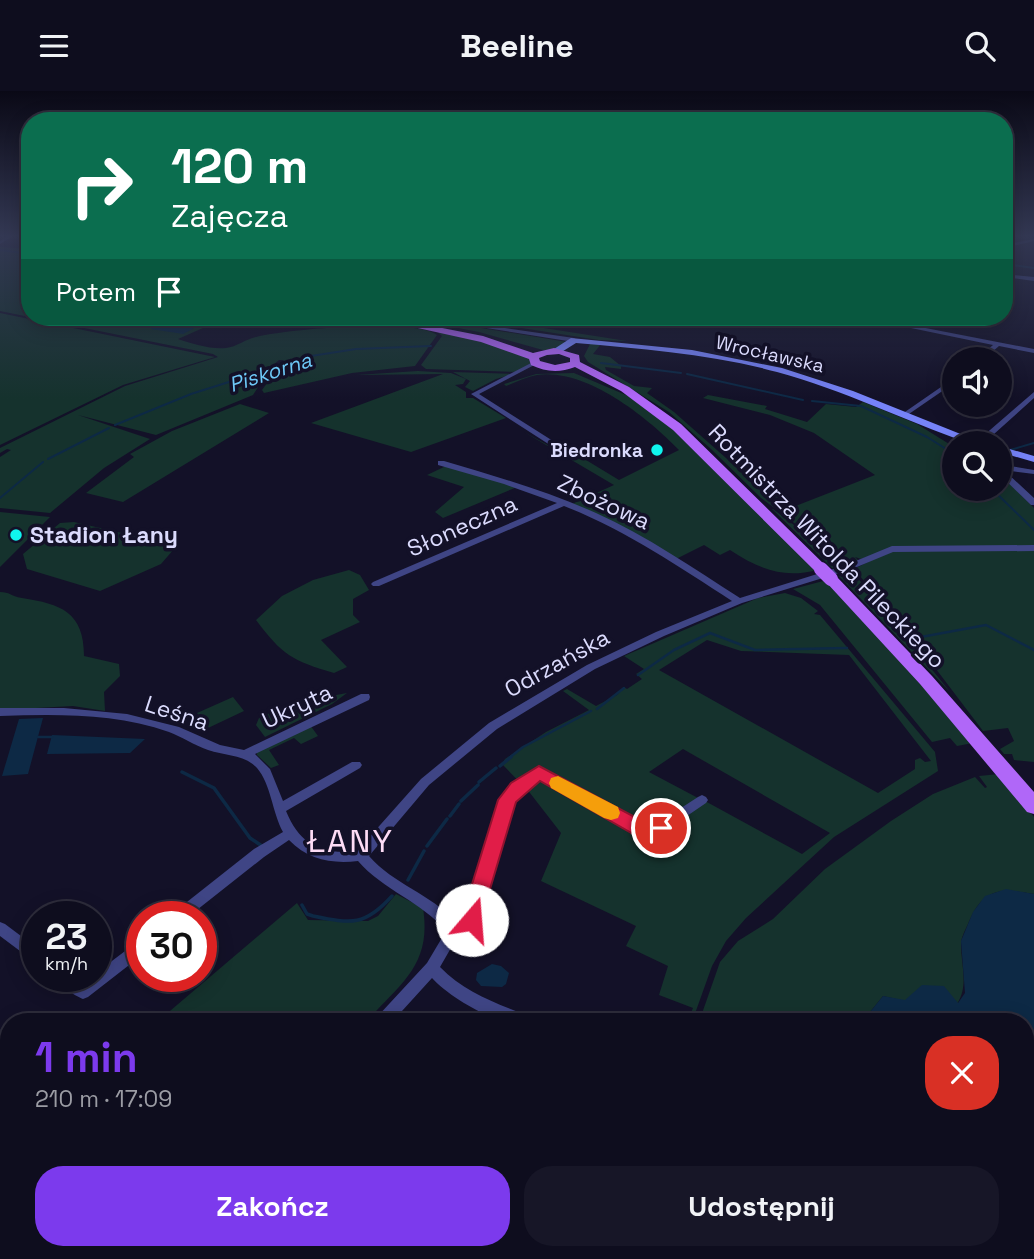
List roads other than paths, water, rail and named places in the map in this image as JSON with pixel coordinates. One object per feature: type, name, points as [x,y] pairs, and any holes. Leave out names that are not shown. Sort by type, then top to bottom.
[{"type":"main road","points":[[418,326],[483,339],[538,362],[561,368],[573,358],[577,340]]},
{"type":"main road","points":[[440,326],[552,351]]},
{"type":"main road","points":[[538,362],[552,351],[577,340]]},
{"type":"main road","name":"Wrocławska","points":[[577,340],[684,353],[783,371],[822,383],[947,431]]},
{"type":"main road","name":"Rotmistrza Witolda Pileckiego","points":[[552,351],[573,358],[640,400],[687,435],[826,574],[972,733],[1034,806]]},
{"type":"main road","name":"Rotmistrza Witolda Pileckiego","points":[[561,368],[640,400]]},
{"type":"main road","points":[[1012,453],[1034,459]]},
{"type":"street","name":"Wrocławska","points":[[482,326],[577,340]]},
{"type":"street","points":[[907,326],[1034,351]]},
{"type":"street","points":[[994,347],[998,344]]},
{"type":"street","points":[[538,362],[474,394],[550,443]]},
{"type":"street","points":[[904,415],[942,388]]},
{"type":"street","points":[[992,431],[1034,394]]},
{"type":"street","name":"Zbożowa","points":[[442,463],[564,503],[629,533],[739,601]]},
{"type":"street","points":[[1034,472],[1006,468],[1003,474],[1034,503]]},
{"type":"street","name":"Słoneczna","points":[[376,585],[564,503]]},
{"type":"street","name":"Odrzańska","points":[[361,856],[425,782],[493,726],[591,667],[660,634],[739,601],[849,567],[892,549],[1034,548]]},
{"type":"street","name":"Ukryta","points":[[246,754],[365,698]]},
{"type":"street","name":"Leśna","points":[[0,712],[69,711],[134,719],[170,728],[217,748],[246,754]]},
{"type":"street","points":[[246,754],[269,773],[279,809],[291,832],[310,851],[322,857],[340,859],[361,856],[378,873],[436,909],[454,930]]},
{"type":"street","points":[[279,809],[356,765]]},
{"type":"street","points":[[390,1013],[432,968],[454,930],[472,920],[508,800],[517,788],[539,772],[642,830],[661,828],[702,800]]},
{"type":"street","points":[[198,901],[259,853],[291,832]]},
{"type":"street","points":[[0,927],[21,943]]},
{"type":"street","points":[[112,969],[126,958]]},
{"type":"street","points":[[432,968],[451,989],[504,1013]]},
{"type":"water","points":[[151,326],[198,326],[183,334],[151,329]]},
{"type":"water","points":[[43,718],[28,774],[2,776],[19,719]]},
{"type":"water","points":[[52,735],[145,739],[130,753],[47,754]]},
{"type":"water","points":[[1006,889],[1034,894],[1034,1013],[869,1013],[883,996],[905,1000],[922,985],[944,986],[958,1003],[965,993],[961,941],[973,912],[985,896]]},
{"type":"water","points":[[492,964],[501,966],[509,973],[506,984],[502,987],[481,986],[476,980],[477,973]]},
{"type":"waterway","name":"Piskorna","points":[[115,425],[191,394],[311,356],[356,349],[431,346]]},
{"type":"waterway","name":"Piskorna","points":[[601,363],[681,373]]},
{"type":"waterway","name":"Piskorna","points":[[687,374],[803,400]]},
{"type":"waterway","name":"Piskorna","points":[[812,401],[861,406],[942,446]]},
{"type":"waterway","name":"Piskorna","points":[[48,459],[109,428]]},
{"type":"waterway","points":[[1012,449],[1034,443]]},
{"type":"waterway","name":"Piskorna","points":[[0,498],[43,462]]},
{"type":"waterway","name":"Piskorna","points":[[1004,501],[1034,530]]},
{"type":"waterway","points":[[921,637],[986,625],[1034,650]]},
{"type":"waterway","points":[[638,675],[674,650],[710,633],[755,650],[847,648]]},
{"type":"waterway","points":[[597,709],[624,688]]},
{"type":"waterway","points":[[509,758],[523,747],[591,711]]},
{"type":"waterway","points":[[38,737],[52,737]]},
{"type":"waterway","points":[[500,766],[511,757]]},
{"type":"waterway","points":[[479,782],[496,768]]},
{"type":"waterway","points":[[182,772],[214,788],[250,838],[262,846]]},
{"type":"waterway","points":[[461,801],[478,785]]},
{"type":"waterway","points":[[450,816],[459,804]]},
{"type":"waterway","points":[[427,846],[447,819]]},
{"type":"waterway","points":[[408,880],[424,851]]},
{"type":"waterway","points":[[302,905],[307,914],[348,921],[365,918],[374,913],[392,896]]},
{"type":"place","name":"Biedronka","points":[[657,450]]},
{"type":"place","name":"Stadion Łany","points":[[16,535]]},
{"type":"district","name":"ŁANY","points":[[350,841]]}]
